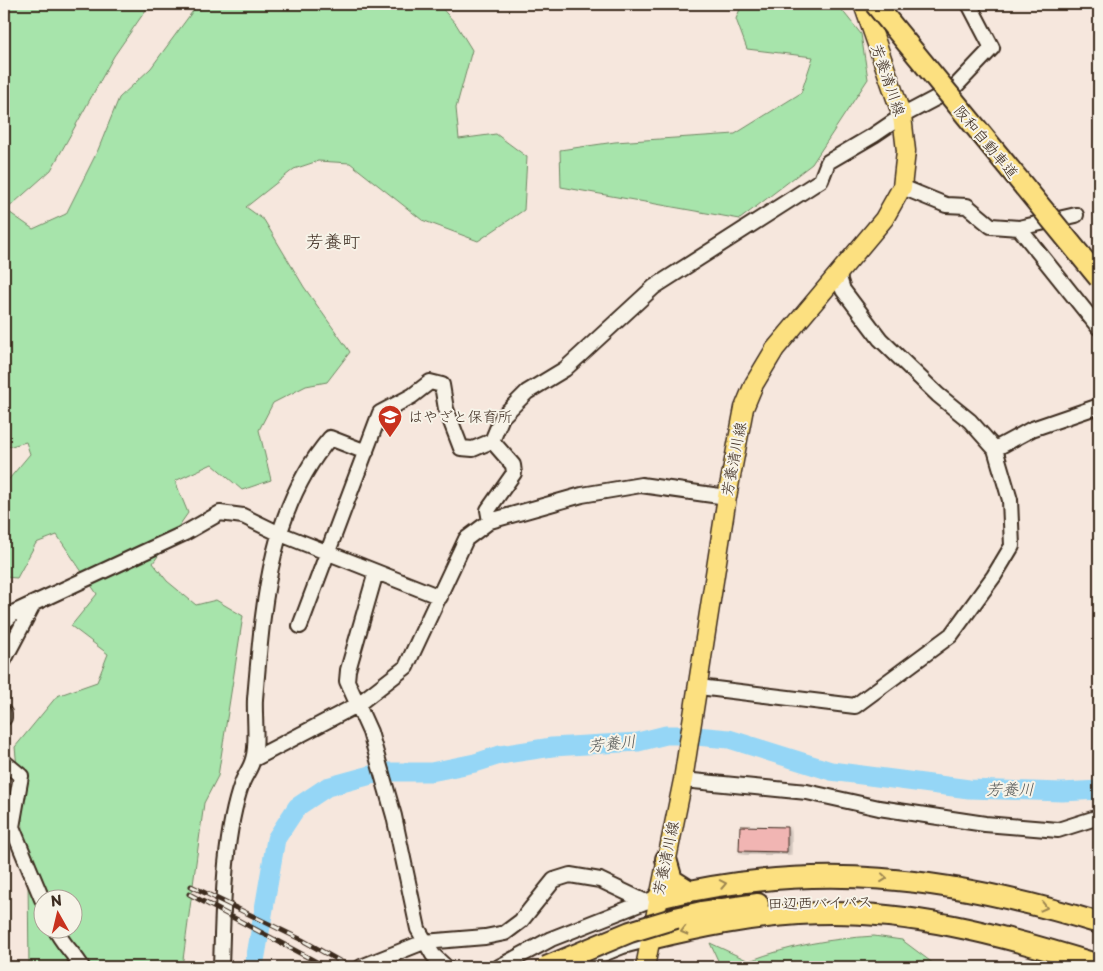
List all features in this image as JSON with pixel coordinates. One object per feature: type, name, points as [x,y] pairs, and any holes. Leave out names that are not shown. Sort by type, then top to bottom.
[{"type":"highway","name":"阪和自動車道","points":[[875,4],[1099,278]]},
{"type":"highway","points":[[666,859],[672,880],[688,890]]},
{"type":"highway","points":[[652,900],[688,890],[767,878],[872,876],[912,880],[1006,898],[1099,923]]},
{"type":"highway","name":"田辺西バイパス","points":[[546,967],[630,932],[676,918],[711,910],[795,901],[879,902],[976,918],[1099,951]]},
{"type":"highway","points":[[650,940],[716,924],[765,917],[801,913],[872,914],[960,927],[1099,965]]},
{"type":"main road","name":"芳養清川線","points":[[645,967],[650,940],[652,900],[666,859],[684,776],[727,498],[744,408],[754,384],[775,349],[884,220],[902,187],[906,151],[902,116],[863,4]]},
{"type":"street","points":[[300,626],[380,413],[412,396],[430,382],[442,385],[446,409],[462,448],[473,449],[492,442],[502,417],[527,392],[565,369],[654,287],[821,180],[828,162],[902,116],[952,89],[992,48],[969,4]]},
{"type":"street","points":[[902,187],[946,205],[967,206],[991,226],[1019,228],[1076,215]]},
{"type":"street","points":[[1019,228],[1099,328]]},
{"type":"street","points":[[698,692],[855,706],[951,635],[994,576],[1012,546],[1010,500],[995,449],[970,421],[938,395],[880,339],[843,290],[838,274]]},
{"type":"street","points":[[995,449],[1032,429],[1099,406]]},
{"type":"street","points":[[221,967],[227,860],[242,782],[254,758],[254,710],[264,604],[278,533],[303,476],[330,438],[366,452]]},
{"type":"street","points":[[490,521],[488,510],[514,473],[512,465],[492,442]]},
{"type":"street","points":[[254,758],[357,705],[406,667],[466,539],[490,521],[582,495],[641,485],[727,498]]},
{"type":"street","points":[[4,622],[15,612],[176,537],[220,513],[243,516],[278,533],[440,597]]},
{"type":"street","points":[[376,572],[348,670],[347,681],[370,732],[394,816],[412,912],[424,942],[446,967]]},
{"type":"street","points":[[4,660],[34,603]]},
{"type":"street","points":[[4,712],[4,718]]},
{"type":"street","points":[[4,762],[22,776],[12,827],[37,888]]},
{"type":"street","points":[[684,776],[807,792],[879,808],[985,824],[1058,830],[1099,817]]},
{"type":"street","points":[[361,967],[424,942],[485,937],[505,933],[521,921],[554,880],[570,875],[600,880],[652,900]]},
{"type":"street","points":[[499,967],[551,940],[652,900]]},
{"type":"street","points":[[595,921],[602,937],[602,954]]},
{"type":"street","points":[[59,938],[77,957],[82,967]]},
{"type":"street","points":[[571,967],[602,954],[650,940]]},
{"type":"green space","points":[[4,4],[150,4],[114,56],[51,170],[6,210],[33,229],[66,214],[98,150],[119,98],[151,68],[198,4],[438,4],[456,24],[472,50],[456,108],[459,139],[496,134],[527,157],[524,210],[478,241],[422,220],[350,163],[318,161],[294,169],[246,207],[264,220],[304,287],[350,352],[327,382],[306,386],[273,403],[259,430],[271,480],[242,490],[212,464],[175,481],[188,513],[153,563],[167,581],[196,605],[216,600],[243,616],[218,776],[204,803],[182,967],[29,967],[28,880],[15,747],[57,696],[97,682],[108,654],[71,626],[97,594],[57,535],[36,543],[17,578],[4,577],[4,485],[30,454],[26,442],[4,448]]},
{"type":"green space","points":[[742,4],[837,4],[861,34],[868,79],[812,164],[740,219],[561,187],[560,150],[615,142],[735,134],[801,93],[813,57],[747,49],[736,19]]},
{"type":"green space","points":[[874,936],[902,940],[938,967],[721,967],[710,943],[749,961],[811,944]]},
{"type":"building","points":[[740,826],[787,827],[787,852],[739,851]]},
{"type":"waterway","name":"芳養川","points":[[254,967],[276,839],[297,807],[327,787],[382,772],[431,772],[475,763],[500,755],[552,747],[638,742],[666,735],[685,735],[729,739],[831,771],[969,789],[1062,792],[1099,790]]},
{"type":"railway","points":[[191,886],[302,940],[350,967]]},
{"type":"railway","points":[[189,894],[326,967]]},
{"type":"place","name":"はやざと保育所","points":[[390,438]]},
{"type":"district","name":"芳養町","points":[[333,242]]}]
